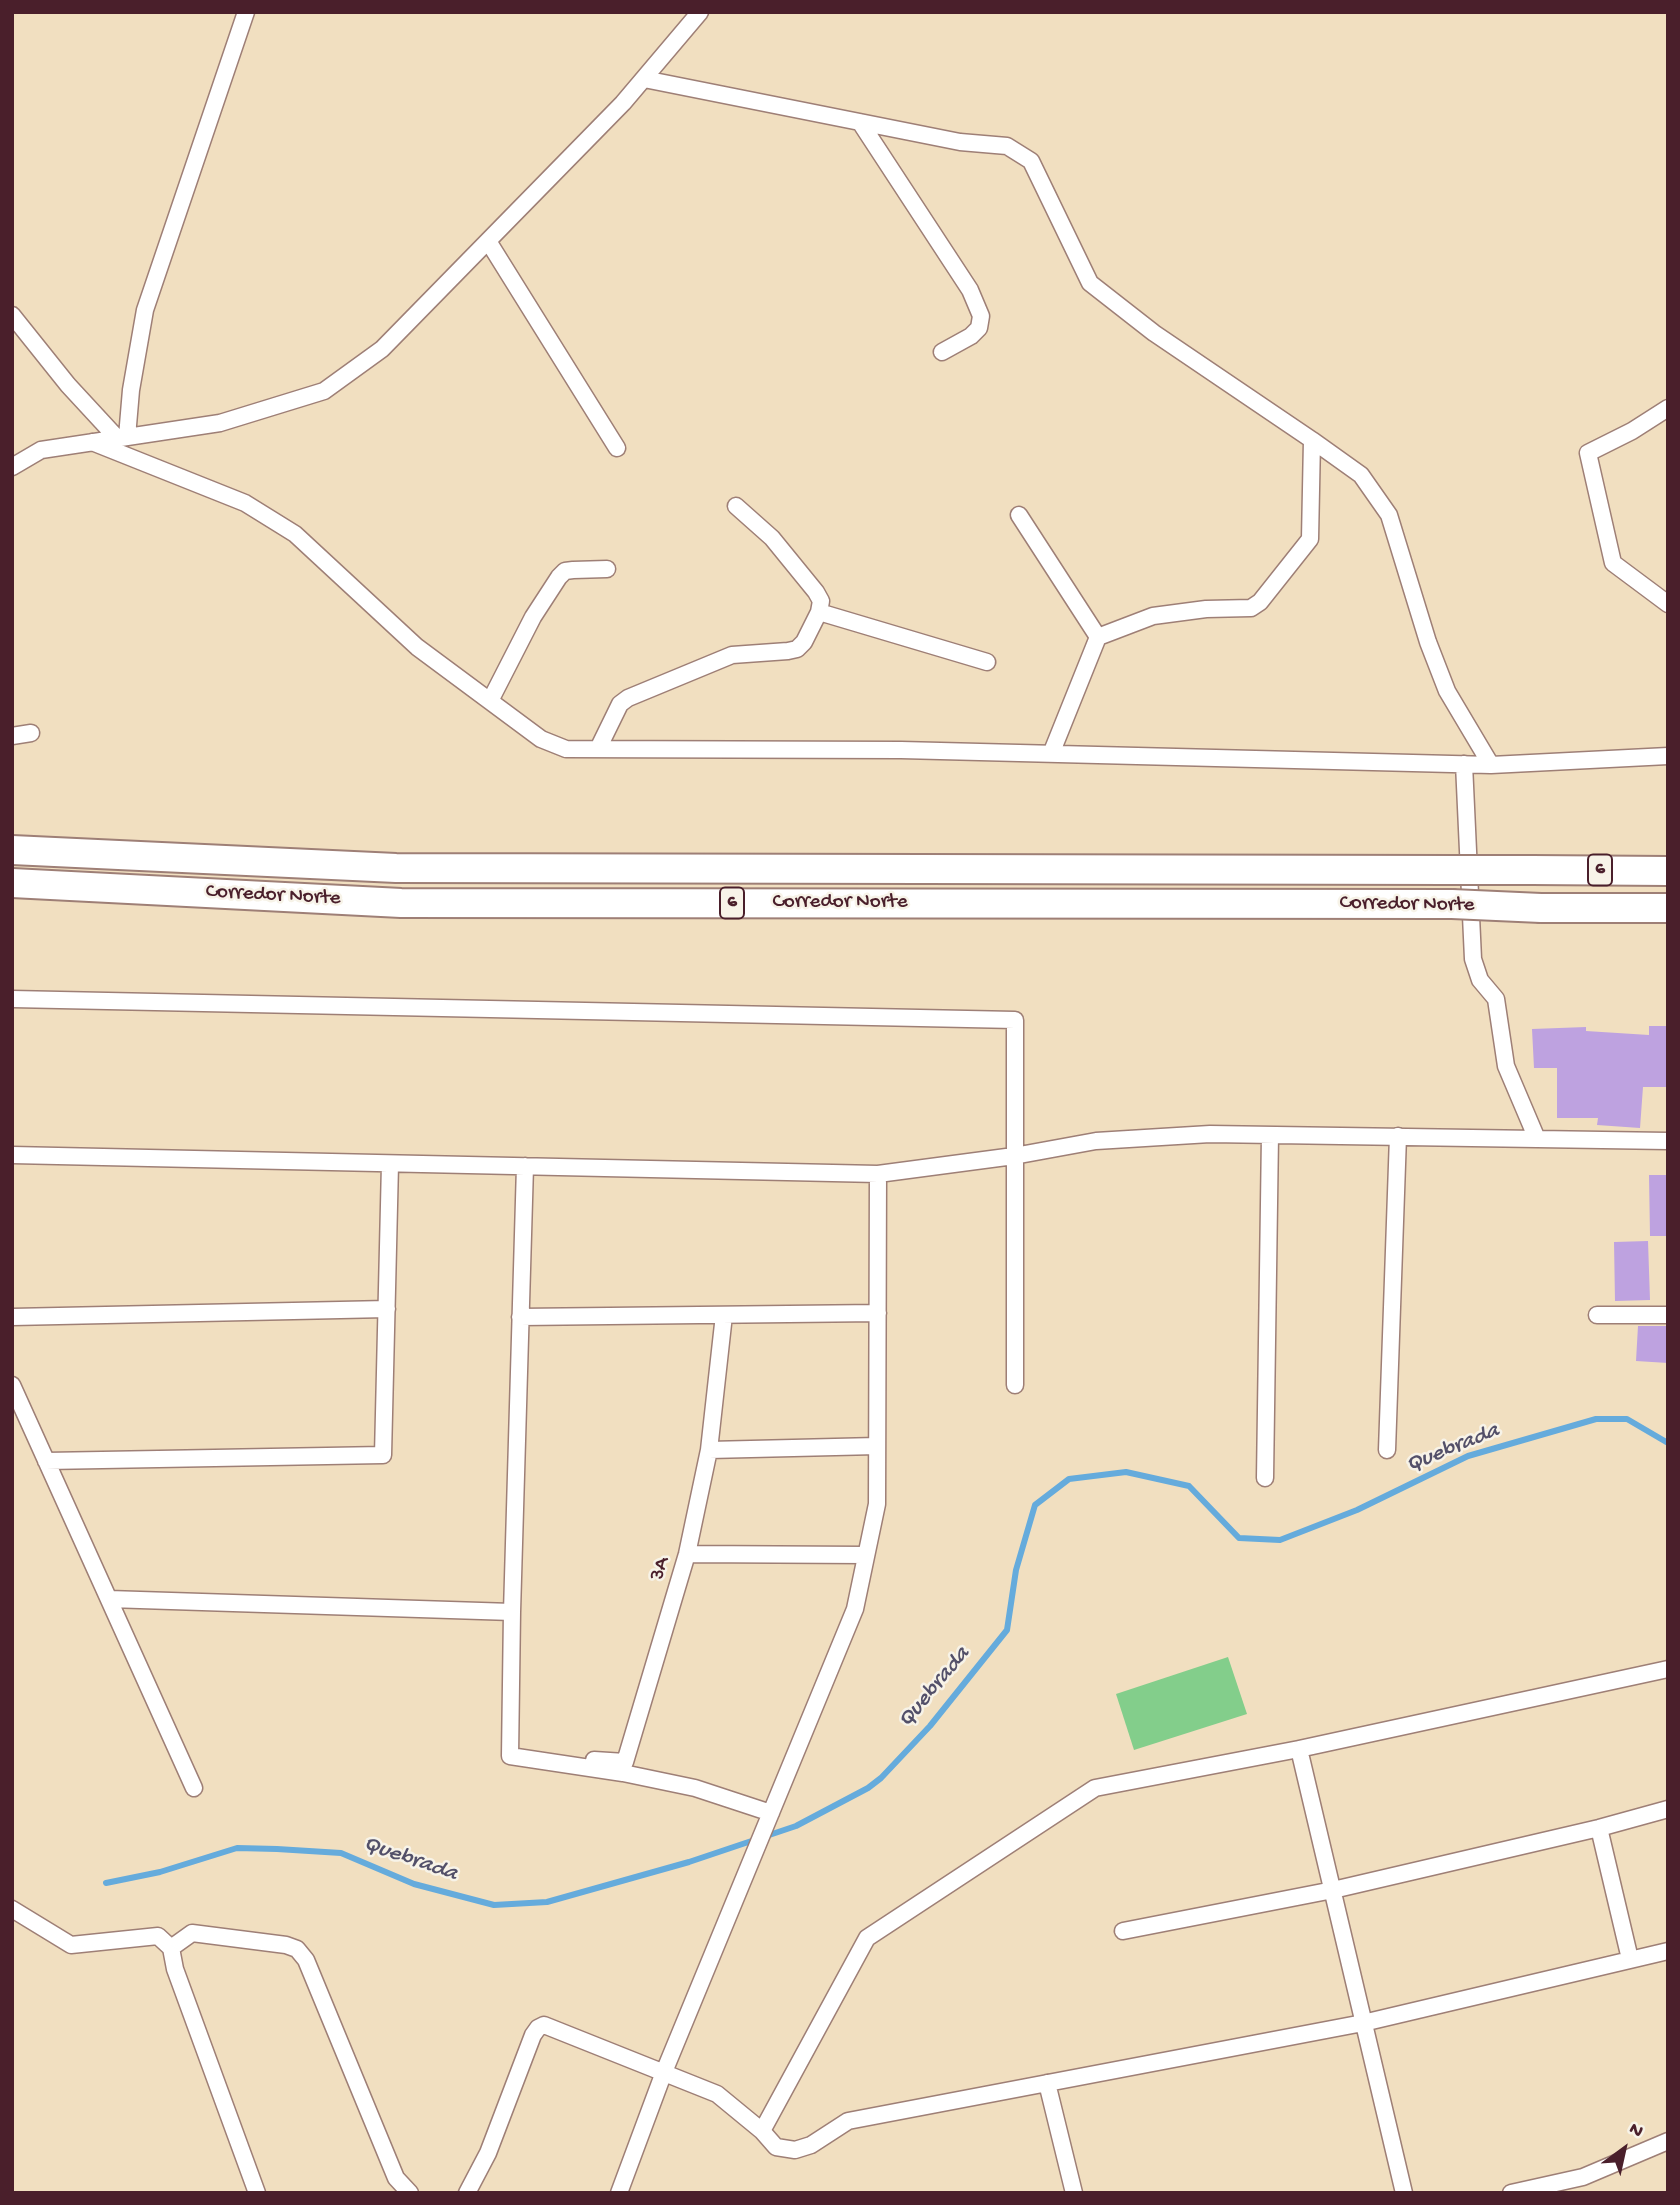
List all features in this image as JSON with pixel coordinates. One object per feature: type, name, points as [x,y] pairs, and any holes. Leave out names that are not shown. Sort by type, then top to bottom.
[{"type":"highway","name":"Corredor Norte","points":[[12,850],[396,868],[1668,870]]},
{"type":"highway","name":"Corredor Norte","points":[[12,883],[401,903],[1452,904],[1541,908],[1668,908]]},
{"type":"street","points":[[122,437],[145,310],[246,12]]},
{"type":"street","points":[[12,467],[41,450],[220,422],[324,391],[382,349],[623,103],[700,12]]},
{"type":"street","points":[[644,79],[960,142],[1007,146],[1031,162],[1090,283],[1154,333],[1361,475],[1389,515],[1428,642],[1447,691],[1491,765]]},
{"type":"street","points":[[860,122],[970,290],[981,316],[979,328],[942,352]]},
{"type":"street","points":[[488,241],[617,448]]},
{"type":"street","points":[[12,315],[68,385],[122,437]]},
{"type":"street","points":[[1668,408],[1632,431],[1588,453],[1612,563],[1668,604]]},
{"type":"street","points":[[1051,754],[1098,637],[1153,616],[1206,609],[1251,608],[1260,602],[1310,539],[1312,440]]},
{"type":"street","points":[[92,442],[245,503],[295,534],[417,647],[541,739],[566,749],[901,750],[1491,765],[1668,756]]},
{"type":"street","points":[[598,749],[620,704],[628,698],[732,656],[789,651],[797,649],[804,642],[819,612],[821,601],[772,538],[736,506]]},
{"type":"street","points":[[1019,515],[1098,637]]},
{"type":"street","points":[[490,701],[533,617],[559,577],[565,571],[573,569],[607,569]]},
{"type":"street","points":[[819,612],[987,662]]},
{"type":"street","points":[[12,736],[31,733]]},
{"type":"street","points":[[1464,764],[1473,958],[1480,980],[1496,999],[1506,1066],[1537,1139]]},
{"type":"street","points":[[12,999],[1015,1020],[1015,1385]]},
{"type":"street","points":[[12,1156],[878,1174],[1014,1156],[1096,1141],[1210,1133],[1668,1142]]},
{"type":"street","points":[[1265,1478],[1270,1135]]},
{"type":"street","points":[[1387,1450],[1398,1136]]},
{"type":"street","points":[[46,1461],[383,1455],[390,1164]]},
{"type":"street","points":[[525,1166],[510,1756],[623,1773],[695,1788],[770,1817]]},
{"type":"street","points":[[619,2193],[664,2072],[855,1609],[877,1504],[878,1174]]},
{"type":"street","points":[[12,1317],[387,1309]]},
{"type":"street","points":[[520,1317],[878,1313]]},
{"type":"street","name":"3A","points":[[557,1763],[571,1759],[625,1762],[687,1554],[709,1450],[724,1315]]},
{"type":"street","points":[[1598,1315],[1668,1315]]},
{"type":"street","points":[[12,1385],[194,1788]]},
{"type":"street","points":[[709,1450],[877,1446]]},
{"type":"street","points":[[687,1554],[866,1555]]},
{"type":"street","points":[[109,1599],[512,1612]]},
{"type":"street","points":[[762,2131],[867,1938],[1095,1788],[1299,1749],[1668,1669]]},
{"type":"street","points":[[1299,1749],[1404,2193]]},
{"type":"street","points":[[1124,1931],[1332,1890],[1668,1810]]},
{"type":"street","points":[[1599,1828],[1630,1959]]},
{"type":"street","points":[[12,1909],[71,1945],[158,1937],[171,1948],[175,1969],[257,2193]]},
{"type":"street","points":[[171,1948],[192,1933],[286,1944],[297,1949],[306,1960],[396,2178],[411,2193]]},
{"type":"street","points":[[467,2193],[488,2153],[533,2035],[544,2025],[717,2094],[762,2131],[776,2147],[795,2150],[811,2145],[848,2121],[1363,2023],[1668,1951]]},
{"type":"street","points":[[1047,2083],[1074,2193]]},
{"type":"street","points":[[1511,2193],[1583,2177],[1668,2141]]},
{"type":"green space","points":[[1228,1657],[1247,1714],[1134,1750],[1116,1694]]},
{"type":"building","points":[[1649,1026],[1668,1026],[1668,1087],[1643,1087],[1640,1128],[1597,1125],[1598,1118],[1557,1118],[1557,1068],[1534,1068],[1532,1029],[1586,1027],[1586,1031],[1649,1035]]},
{"type":"building","points":[[1649,1175],[1668,1175],[1668,1236],[1650,1236]]},
{"type":"building","points":[[1648,1241],[1650,1300],[1615,1301],[1614,1242]]},
{"type":"building","points":[[1638,1326],[1668,1326],[1668,1363],[1636,1361]]},
{"type":"waterway","name":"Quebrada","points":[[106,1883],[160,1872],[237,1848],[277,1849],[341,1853],[414,1884],[494,1905],[547,1902],[689,1862],[796,1826],[868,1788],[881,1778],[930,1726],[1007,1630],[1016,1570],[1035,1505],[1069,1479],[1126,1472],[1189,1486],[1239,1538],[1280,1540],[1357,1510],[1468,1456],[1596,1419],[1627,1419],[1668,1443]]}]
